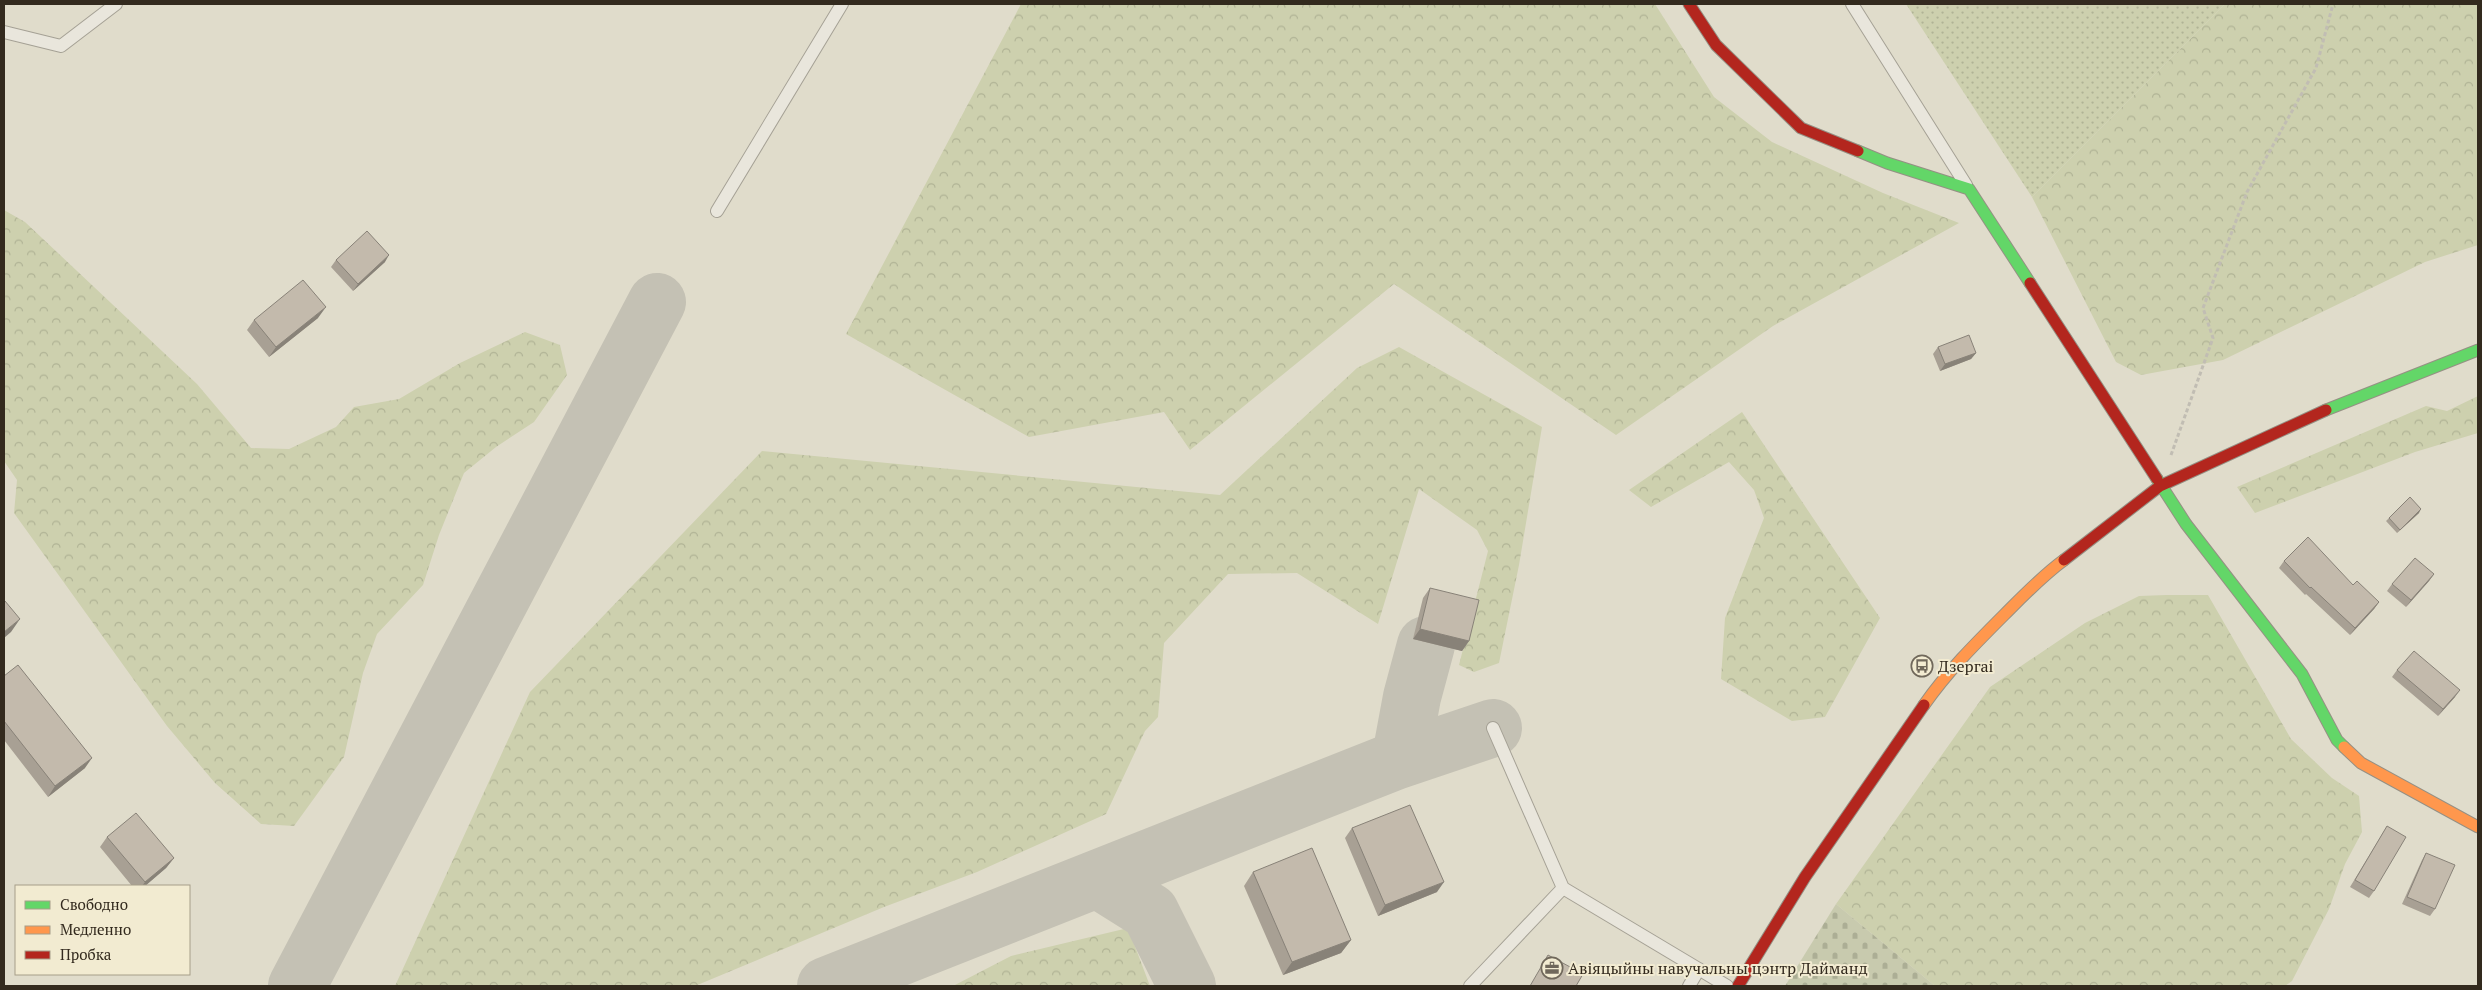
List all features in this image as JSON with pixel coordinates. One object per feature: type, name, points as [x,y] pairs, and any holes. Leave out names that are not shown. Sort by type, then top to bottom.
[{"type":"street","points":[[1689,4],[1716,45],[1801,128],[1888,163],[1969,189],[2186,524],[2302,674],[2337,740],[2361,763],[2478,828]]},
{"type":"street","points":[[1738,986],[1805,877],[1940,684],[1968,651],[2046,574],[2160,486],[2306,418],[2478,350]]},
{"type":"lane","points":[[4,32],[61,46],[116,4]]},
{"type":"lane","points":[[717,211],[842,4]]},
{"type":"lane","points":[[1852,4],[1969,189]]},
{"type":"lane","points":[[1493,728],[1563,888],[1727,986]]},
{"type":"lane","points":[[1470,986],[1563,888]]},
{"type":"lane","points":[[1689,986],[1699,969]]},
{"type":"path","points":[[2170,458],[2213,338],[2203,308],[2247,192],[2316,68],[2333,4]]},
{"type":"green space","points":[[1021,4],[1655,4],[1714,97],[1772,142],[1883,193],[1959,223],[1773,326],[1616,435],[1394,284],[1190,450],[1164,412],[1029,437],[846,334]]},
{"type":"green space","points":[[1906,4],[2225,4],[2032,197]]},
{"type":"green space","points":[[2225,4],[2478,4],[2478,245],[2425,262],[2223,360],[2141,375],[2116,362],[2032,197]]},
{"type":"green space","points":[[4,210],[25,222],[197,384],[251,448],[289,449],[336,427],[354,407],[399,399],[460,363],[525,332],[560,345],[567,375],[534,422],[496,447],[464,473],[439,535],[423,585],[377,634],[363,673],[344,757],[294,826],[261,824],[215,783],[167,726],[14,513],[17,480],[4,461]]},
{"type":"green space","points":[[1399,347],[1542,427],[1519,565],[1499,663],[1474,672],[1459,665],[1488,551],[1477,530],[1419,489],[1378,624],[1297,573],[1228,574],[1164,643],[1158,717],[1145,731],[1106,814],[977,872],[884,907],[695,986],[395,986],[530,692],[762,451],[1220,495],[1357,368]]},
{"type":"green space","points":[[2478,396],[2478,433],[2415,452],[2255,513],[2237,487],[2426,406],[2447,411]]},
{"type":"green space","points":[[1742,412],[1880,618],[1825,717],[1792,721],[1721,679],[1725,618],[1764,518],[1754,490],[1729,462],[1651,507],[1629,490]]},
{"type":"green space","points":[[2208,595],[2291,739],[2332,778],[2359,796],[2362,832],[2345,864],[2329,909],[2292,981],[2285,986],[1935,986],[1836,904],[1990,687],[2085,623],[2139,596]]},
{"type":"green space","points":[[1836,904],[1935,986],[1785,986]]},
{"type":"green space","points":[[1128,928],[1150,986],[953,986],[1011,956]]},
{"type":"building","points":[[367,231],[389,255],[358,284],[336,260]]},
{"type":"building","points":[[303,280],[326,307],[276,347],[254,320]]},
{"type":"building","points":[[1969,335],[1976,353],[1945,364],[1938,347]]},
{"type":"building","points":[[2410,497],[2421,509],[2400,530],[2389,518]]},
{"type":"building","points":[[2308,537],[2353,585],[2357,581],[2379,602],[2355,628],[2310,588],[2284,561]]},
{"type":"building","points":[[2415,558],[2434,574],[2411,600],[2392,584]]},
{"type":"building","points":[[1430,588],[1479,600],[1469,641],[1420,629]]},
{"type":"building","points":[[4,602],[20,619],[4,632]]},
{"type":"building","points":[[2414,651],[2460,690],[2443,709],[2397,670]]},
{"type":"building","points":[[18,665],[92,758],[55,786],[4,721],[4,676]]},
{"type":"building","points":[[1410,805],[1444,882],[1385,905],[1352,828]]},
{"type":"building","points":[[136,813],[174,858],[145,882],[107,837]]},
{"type":"building","points":[[2387,826],[2406,837],[2374,891],[2355,880]]},
{"type":"building","points":[[1312,848],[1351,940],[1292,962],[1253,872]]},
{"type":"building","points":[[2426,853],[2455,865],[2435,909],[2407,897]]},
{"type":"building","name":"Авіяцыйны навучальны цэнтр Дайманд","points":[[1548,955],[1583,974],[1576,986],[1530,986]]},
{"type":"taxiway","points":[[297,986],[657,302]]},
{"type":"taxiway","points":[[1395,761],[1402,751],[1412,697],[1426,645]]},
{"type":"taxiway","points":[[826,986],[1395,761],[1493,728]]},
{"type":"taxiway","points":[[1099,880],[1150,912],[1187,986]]},
{"type":"traffic: fast","points":[[1858,151],[1887,163],[1969,189],[2030,283]]},
{"type":"traffic: fast","points":[[2326,410],[2478,350]]},
{"type":"traffic: fast","points":[[2157,479],[2186,524],[2302,674],[2337,740],[2344,747]]},
{"type":"traffic: slow","points":[[1924,705],[1942,681],[1972,648],[2033,586],[2064,560]]},
{"type":"traffic: slow","points":[[2344,747],[2361,763],[2478,827]]},
{"type":"traffic: jam","points":[[1689,4],[1716,45],[1801,128],[1858,151]]},
{"type":"traffic: jam","points":[[2030,283],[2157,479]]},
{"type":"traffic: jam","points":[[2064,560],[2160,486],[2326,410]]},
{"type":"traffic: jam","points":[[1738,986],[1805,877],[1924,705]]},
{"type":"place","name":"Дзергаі","points":[[1922,666]]},
{"type":"place","name":"Авіяцыйны навучальны цэнтр Дайманд","points":[[1552,968]]}]
